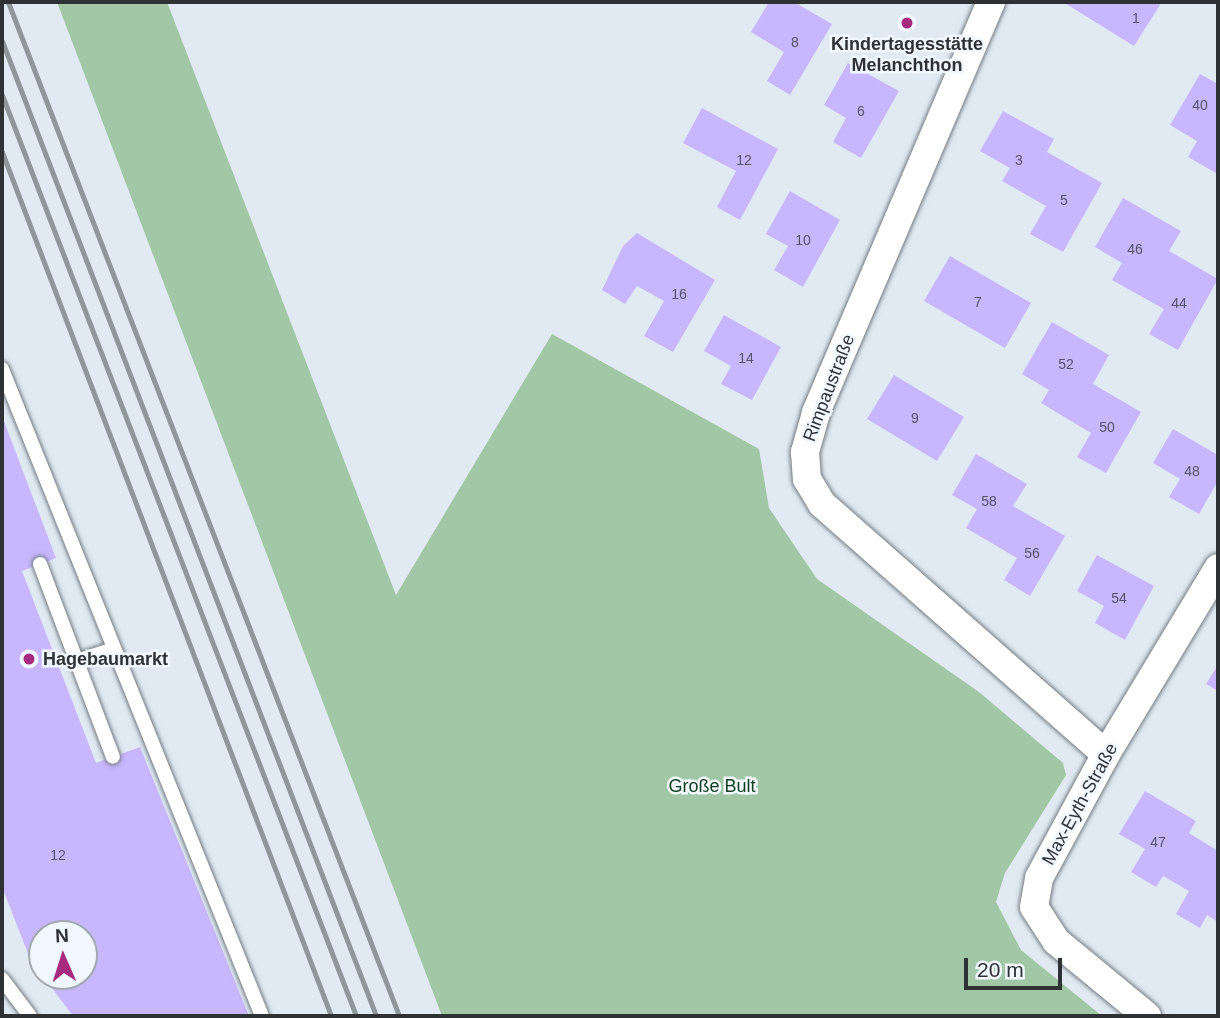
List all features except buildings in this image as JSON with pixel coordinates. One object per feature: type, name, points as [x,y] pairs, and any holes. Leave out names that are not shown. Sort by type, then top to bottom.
[{"type":"street","name":"Rimpaustraße","points":[[991,2],[816,413],[805,452],[807,479],[822,504],[1106,754]]},
{"type":"street","name":"Max-Eyth-Straße","points":[[1147,1016],[1056,941],[1034,907],[1039,878],[1106,754],[1218,568]]},
{"type":"lane","points":[[2,369],[262,1016]]},
{"type":"lane","points":[[40,564],[113,757]]},
{"type":"lane","points":[[77,661],[114,649]]},
{"type":"lane","points":[[2,979],[21,1010]]},
{"type":"green space","name":"Große Bult","points":[[57,2],[167,2],[396,595],[552,334],[759,449],[769,508],[817,579],[979,692],[1063,763],[1066,775],[1005,873],[996,902],[1021,950],[1102,1016],[442,1016]]},
{"type":"railway","points":[[8,2],[399,1016]]},
{"type":"railway","points":[[2,41],[376,1016]]},
{"type":"railway","points":[[2,95],[356,1016]]},
{"type":"railway","points":[[2,152],[331,1016]]},
{"type":"place","name":"Kindertagesstätte Melanchthon","points":[[907,23]]},
{"type":"place","name":"Hagebaumarkt","points":[[29,659]]}]
